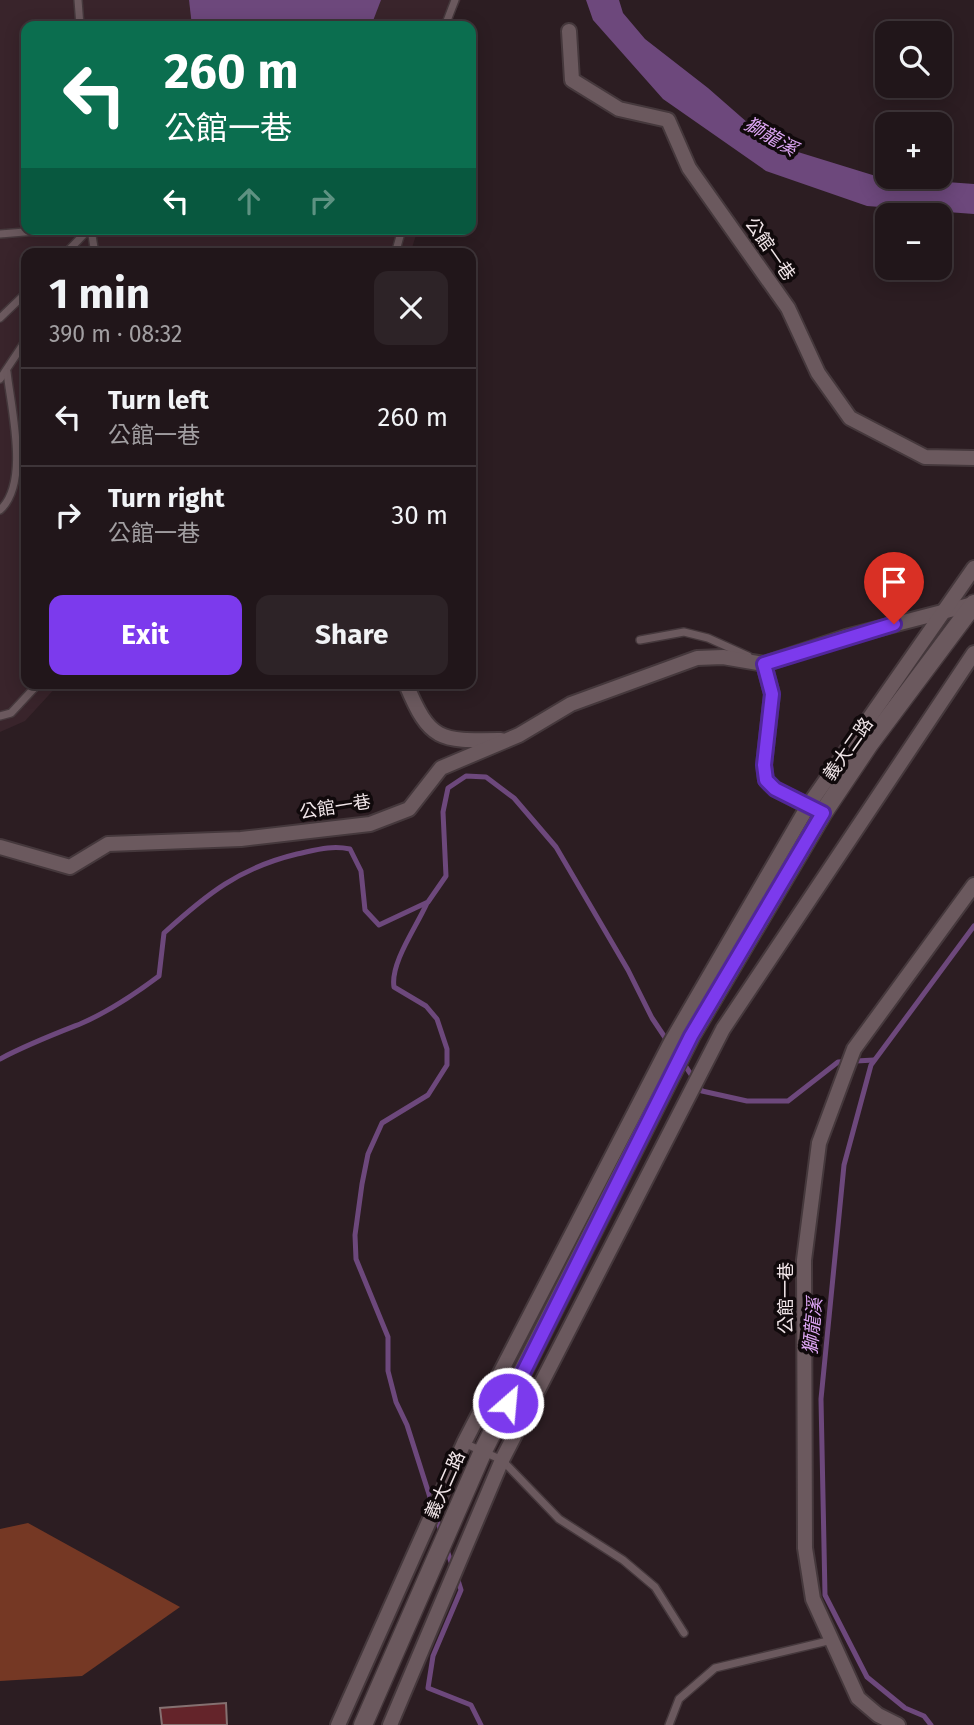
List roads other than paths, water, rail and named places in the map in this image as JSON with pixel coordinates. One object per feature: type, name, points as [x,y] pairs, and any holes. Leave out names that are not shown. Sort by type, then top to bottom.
[{"type":"street","name":"公館一巷","points":[[569,31],[572,80],[619,109],[667,120],[689,168],[788,308],[818,373],[850,418],[895,444],[925,457],[974,458]]},
{"type":"street","name":"義大二路","points":[[338,1725],[464,1443],[671,1042],[816,809],[974,568]]},
{"type":"street","name":"公館一巷","points":[[0,848],[70,867],[108,844],[241,839],[370,824],[409,809],[441,768],[519,735],[571,704],[680,662],[723,657],[764,664],[846,637],[974,604]]},
{"type":"street","name":"義大二路","points":[[363,1725],[484,1451],[691,1036],[816,809],[974,604]]},
{"type":"street","points":[[390,1725],[502,1460],[723,1029],[974,653]]},
{"type":"street","points":[[764,664],[772,694],[764,765],[766,780],[775,789],[816,809]]},
{"type":"street","points":[[407,689],[420,719],[449,738],[502,740],[519,735]]},
{"type":"street","name":"公館一巷","points":[[898,1725],[878,1716],[858,1698],[813,1598],[805,1548],[804,1260],[819,1143],[854,1049],[974,886]]},
{"type":"lane","points":[[78,0],[79,21]]},
{"type":"lane","points":[[447,21],[455,0]]},
{"type":"lane","points":[[0,234],[21,232]]},
{"type":"lane","points":[[71,248],[84,235]]},
{"type":"lane","points":[[0,318],[21,298]]},
{"type":"lane","points":[[0,379],[21,348]]},
{"type":"lane","points":[[0,510],[8,503],[16,485],[16,443],[7,372]]},
{"type":"lane","points":[[640,640],[684,632],[708,638],[764,664]]},
{"type":"lane","points":[[0,716],[11,713],[33,689]]},
{"type":"lane","points":[[464,1443],[502,1460],[559,1519],[622,1560],[655,1587],[684,1633]]},
{"type":"lane","points":[[669,1725],[679,1699],[715,1668],[832,1640]]},
{"type":"waterway","points":[[0,1059],[90,1019],[150,983],[159,976],[164,933],[225,884],[276,860],[324,848],[350,849],[361,871],[365,910],[379,925],[428,902],[446,876],[443,812],[448,788],[466,776],[486,777],[514,798],[556,847],[668,1042]]},
{"type":"waterway","points":[[427,903],[400,956],[394,987],[426,1006],[437,1019],[447,1049],[447,1065],[428,1095],[382,1123],[368,1154],[355,1235],[356,1259],[388,1337],[388,1371],[396,1402],[407,1425],[442,1535]]},
{"type":"waterway","name":"獅龍溪","points":[[931,1725],[924,1716],[905,1708],[867,1677],[825,1595],[821,1399],[844,1165],[871,1065],[974,926]]},
{"type":"waterway","points":[[682,1061],[702,1091],[747,1101],[788,1101],[838,1062],[874,1060]]},
{"type":"waterway","points":[[446,1547],[453,1568]]},
{"type":"waterway","points":[[457,1577],[461,1590],[433,1656],[428,1688],[471,1705],[481,1725]]}]
